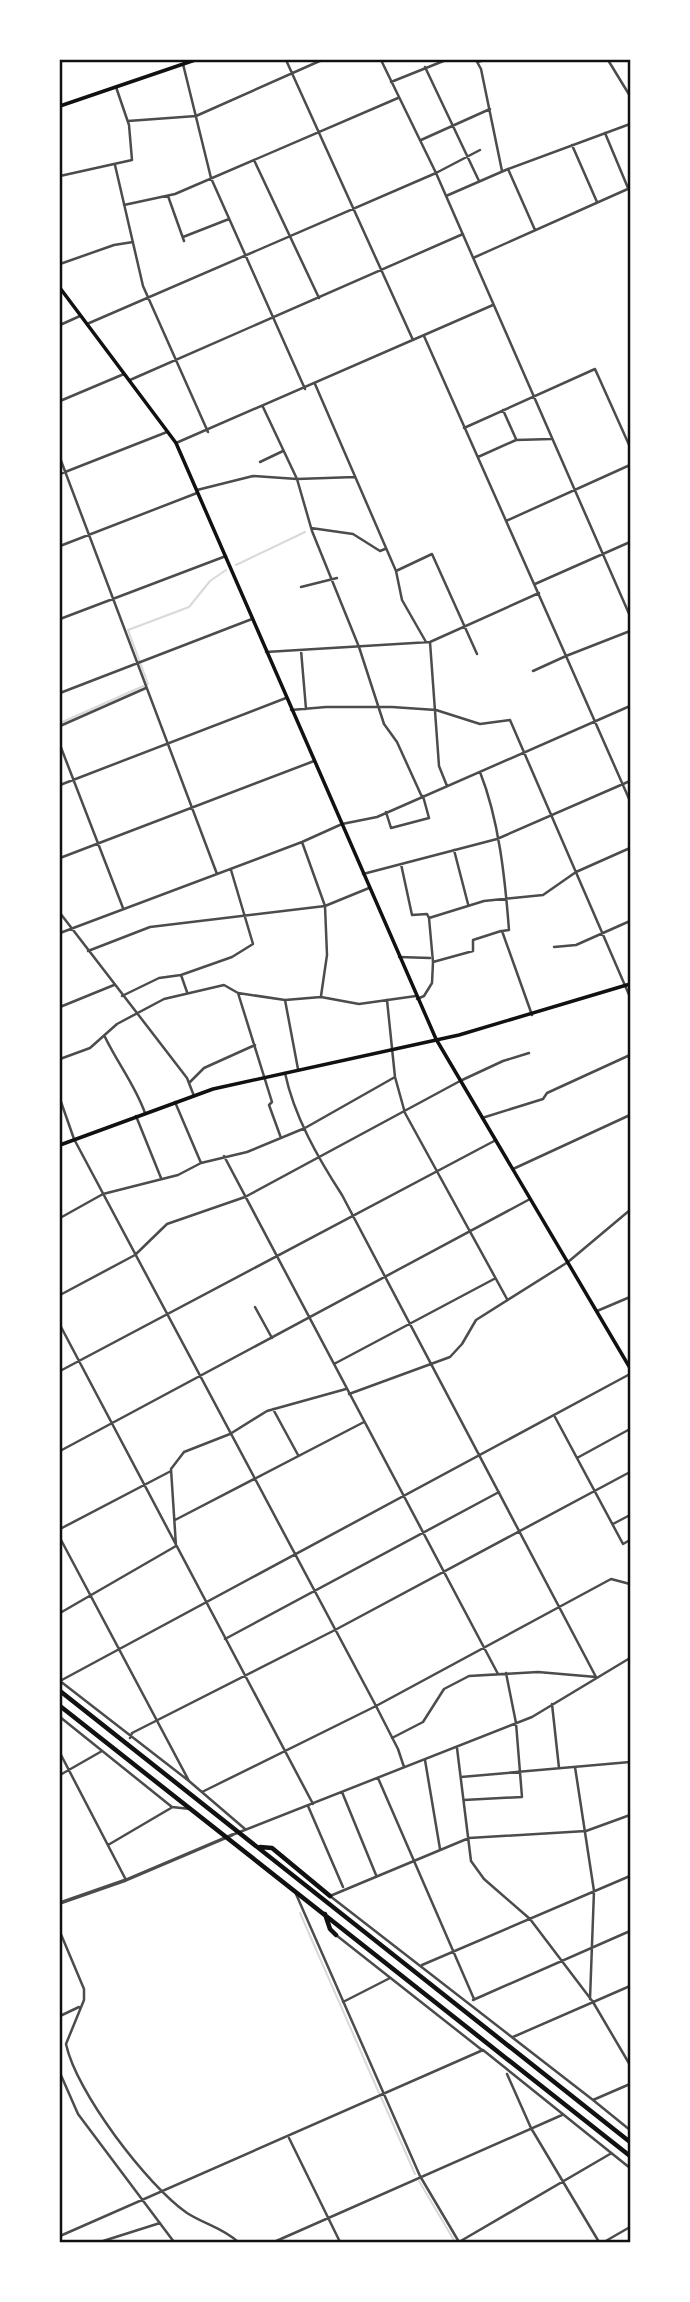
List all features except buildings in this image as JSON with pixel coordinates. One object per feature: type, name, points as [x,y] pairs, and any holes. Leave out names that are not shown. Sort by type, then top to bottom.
[{"type":"highway","points":[[60,1691],[242,1830],[259,1847],[631,2142]]},
{"type":"highway","points":[[60,1706],[631,2155]]},
{"type":"highway","points":[[259,1847],[272,1848],[330,1896]]},
{"type":"highway","points":[[324,1914],[330,1929],[336,1935]]},
{"type":"main road","points":[[60,106],[195,60]]},
{"type":"main road","points":[[60,288],[176,443],[436,1039],[631,1368]]},
{"type":"main road","points":[[60,1145],[194,1096],[532,1015],[629,985]]},
{"type":"street","points":[[172,60],[173,67]]},
{"type":"street","points":[[286,60],[356,208],[414,341]]},
{"type":"street","points":[[128,121],[196,116],[322,60]]},
{"type":"street","points":[[381,60],[436,173],[631,617]]},
{"type":"street","points":[[391,82],[446,60]]},
{"type":"street","points":[[485,60],[476,61],[481,69],[502,171]]},
{"type":"street","points":[[608,60],[631,96]]},
{"type":"street","points":[[183,64],[211,178],[305,388]]},
{"type":"street","points":[[425,67],[450,125],[479,181]]},
{"type":"street","points":[[60,176],[132,160],[128,121],[116,86]]},
{"type":"street","points":[[124,205],[168,196],[399,98]]},
{"type":"street","points":[[421,140],[490,109]]},
{"type":"street","points":[[446,196],[502,171],[631,124]]},
{"type":"street","points":[[473,258],[629,188],[605,133]]},
{"type":"street","points":[[572,145],[597,202]]},
{"type":"street","points":[[87,324],[436,173],[480,150]]},
{"type":"street","points":[[254,160],[319,298]]},
{"type":"street","points":[[115,165],[134,242],[136,261],[149,298],[208,432]]},
{"type":"street","points":[[508,169],[535,230]]},
{"type":"street","points":[[168,196],[184,239],[230,218]]},
{"type":"street","points":[[130,380],[463,234]]},
{"type":"street","points":[[60,264],[114,245],[134,242]]},
{"type":"street","points":[[176,443],[208,432],[493,305]]},
{"type":"street","points":[[60,325],[80,316]]},
{"type":"street","points":[[425,336],[540,593],[554,635],[631,800]]},
{"type":"street","points":[[464,428],[595,369],[631,447]]},
{"type":"street","points":[[60,401],[125,373]]},
{"type":"street","points":[[315,384],[396,571],[402,600],[428,642],[439,766],[447,786]]},
{"type":"street","points":[[263,407],[297,479],[311,528],[359,647],[381,707],[384,724],[397,742],[423,797],[429,818],[391,828],[386,812]]},
{"type":"street","points":[[503,411],[516,440]]},
{"type":"street","points":[[60,474],[169,432]]},
{"type":"street","points":[[478,457],[516,440],[551,439]]},
{"type":"street","points":[[260,461],[284,451]]},
{"type":"street","points":[[60,458],[217,874]]},
{"type":"street","points":[[506,521],[631,465]]},
{"type":"street","points":[[60,546],[197,491],[253,476],[297,479],[355,477]]},
{"type":"street","points":[[311,528],[353,534],[380,551],[386,548]]},
{"type":"street","points":[[535,584],[631,542]]},
{"type":"street","points":[[396,571],[432,554],[477,654]]},
{"type":"street","points":[[60,619],[226,555]]},
{"type":"street","points":[[301,587],[337,578]]},
{"type":"street","points":[[266,652],[428,642],[540,593]]},
{"type":"street","points":[[60,692],[252,619]]},
{"type":"street","points":[[533,671],[631,631]]},
{"type":"street","points":[[301,650],[306,709]]},
{"type":"street","points":[[60,726],[145,686]]},
{"type":"street","points":[[60,785],[286,698]]},
{"type":"street","points":[[60,933],[302,842],[341,824],[386,812],[631,706]]},
{"type":"street","points":[[291,710],[381,707],[436,710],[480,724],[510,720],[602,934],[629,985],[631,997]]},
{"type":"street","points":[[60,745],[123,909]]},
{"type":"street","points":[[60,859],[314,761]]},
{"type":"street","points":[[399,957],[432,960],[473,951],[473,940],[509,930],[497,839],[488,791],[480,772]]},
{"type":"street","points":[[363,874],[497,839],[631,781]]},
{"type":"street","points":[[302,842],[325,906],[327,955],[321,997]]},
{"type":"street","points":[[429,918],[468,906],[543,895],[576,872],[631,848]]},
{"type":"street","points":[[454,850],[468,906]]},
{"type":"street","points":[[237,993],[285,1000],[321,997],[359,1004],[424,996],[432,984],[429,918],[427,914],[412,915],[401,864]]},
{"type":"street","points":[[122,996],[159,978],[181,975],[232,957],[253,944],[247,914],[231,869]]},
{"type":"street","points":[[88,951],[150,927],[325,906],[369,888]]},
{"type":"street","points":[[60,913],[189,1083],[194,1096]]},
{"type":"street","points":[[554,947],[576,945],[631,921]]},
{"type":"street","points":[[502,931],[532,1015]]},
{"type":"street","points":[[181,975],[187,993]]},
{"type":"street","points":[[60,1007],[114,985]]},
{"type":"street","points":[[60,1059],[90,1048],[117,1024],[164,999],[224,985],[233,988],[256,1045],[271,1101],[269,1105],[281,1138]]},
{"type":"street","points":[[285,1000],[299,1070]]},
{"type":"street","points":[[387,1000],[395,1077],[405,1113],[507,1299]]},
{"type":"street","points":[[105,1037],[121,1070],[131,1079],[145,1113]]},
{"type":"street","points":[[189,1083],[204,1068],[256,1045]]},
{"type":"street","points":[[60,1295],[135,1255],[167,1224],[245,1197],[460,1081],[503,1061],[529,1053]]},
{"type":"street","points":[[482,1118],[543,1099],[547,1093],[631,1055]]},
{"type":"street","points":[[285,1073],[290,1097],[319,1158],[410,1323],[596,1677]]},
{"type":"street","points":[[60,1217],[103,1194],[161,1179],[224,1156],[247,1152],[305,1128],[395,1077]]},
{"type":"street","points":[[60,1099],[74,1139],[376,1706],[404,1767]]},
{"type":"street","points":[[175,1102],[201,1163]]},
{"type":"street","points":[[513,1169],[631,1115]]},
{"type":"street","points":[[136,1116],[161,1179]]},
{"type":"street","points":[[60,1371],[496,1140]]},
{"type":"street","points":[[224,1156],[498,1674]]},
{"type":"street","points":[[60,1451],[530,1199]]},
{"type":"street","points":[[349,1394],[450,1357],[462,1344],[476,1321],[568,1262],[631,1210]]},
{"type":"street","points":[[334,1364],[494,1279]]},
{"type":"street","points":[[597,1311],[631,1297]]},
{"type":"street","points":[[255,1307],[272,1338]]},
{"type":"street","points":[[60,1325],[245,1676],[281,1750],[313,1804]]},
{"type":"street","points":[[242,1830],[189,1781],[130,1738],[60,1681],[631,1374]]},
{"type":"street","points":[[60,1529],[171,1471],[184,1452],[230,1434],[273,1409],[347,1389]]},
{"type":"street","points":[[273,1409],[299,1456]]},
{"type":"street","points":[[555,1417],[623,1544],[631,1541]]},
{"type":"street","points":[[175,1520],[364,1422]]},
{"type":"street","points":[[577,1458],[631,1429]]},
{"type":"street","points":[[171,1471],[176,1546]]},
{"type":"street","points":[[130,1738],[132,1733],[335,1630],[631,1472]]},
{"type":"street","points":[[225,1639],[499,1492]]},
{"type":"street","points":[[613,1524],[631,1515]]},
{"type":"street","points":[[60,1538],[155,1722],[189,1781]]},
{"type":"street","points":[[60,1613],[176,1546]]},
{"type":"street","points":[[202,1792],[281,1750],[376,1706],[611,1579],[631,1584]]},
{"type":"street","points":[[60,1903],[126,1881],[242,1830],[532,1717],[631,1657]]},
{"type":"street","points":[[392,1738],[429,1717],[444,1689],[458,1680],[506,1673],[538,1672],[596,1677]]},
{"type":"street","points":[[464,1800],[522,1797],[516,1723],[506,1673]]},
{"type":"street","points":[[552,1704],[559,1768]]},
{"type":"street","points":[[60,1717],[172,1807],[190,1809]]},
{"type":"street","points":[[457,1748],[471,1861],[476,1870],[530,1919],[592,2001],[631,2065]]},
{"type":"street","points":[[60,1775],[103,1751]]},
{"type":"street","points":[[60,1753],[126,1881]]},
{"type":"street","points":[[425,1760],[440,1849]]},
{"type":"street","points":[[461,1777],[522,1774],[631,1762]]},
{"type":"street","points":[[575,1767],[594,1891],[592,2001]]},
{"type":"street","points":[[378,1778],[474,1998]]},
{"type":"street","points":[[342,1792],[376,1875]]},
{"type":"street","points":[[308,1806],[343,1888]]},
{"type":"street","points":[[108,1845],[172,1807]]},
{"type":"street","points":[[631,1815],[586,1831],[469,1838],[343,1888],[330,1896],[631,2130]]},
{"type":"street","points":[[422,1965],[630,1876],[631,1869]]},
{"type":"street","points":[[294,1891],[420,2176],[459,2242],[611,2154]]},
{"type":"street","points":[[470,2003],[474,1998],[631,1931]]},
{"type":"street","points":[[60,1932],[84,1989],[81,2006],[68,2037],[67,2049],[94,2105],[145,2174],[188,2213],[229,2233],[238,2242]]},
{"type":"street","points":[[336,1935],[631,2168]]},
{"type":"street","points":[[343,2002],[390,1978]]},
{"type":"street","points":[[513,2037],[631,1986]]},
{"type":"street","points":[[60,2016],[81,2006]]},
{"type":"street","points":[[60,2236],[289,2138],[483,2050]]},
{"type":"street","points":[[506,2070],[531,2128],[562,2183],[602,2242],[631,2227]]},
{"type":"street","points":[[60,2073],[78,2114],[102,2142],[142,2202],[174,2242]]},
{"type":"street","points":[[593,2101],[631,2084]]},
{"type":"street","points":[[274,2242],[562,2115]]},
{"type":"street","points":[[289,2138],[340,2242]]},
{"type":"street","points":[[100,2242],[160,2223]]},
{"type":"waterway","points":[[236,565],[305,532]]},
{"type":"waterway","points":[[60,723],[148,684],[128,630],[189,607],[210,581],[226,570]]},
{"type":"waterway","points":[[300,1913],[379,2093]]},
{"type":"waterway","points":[[381,2097],[415,2174]]},
{"type":"waterway","points":[[419,2181],[455,2242]]}]
